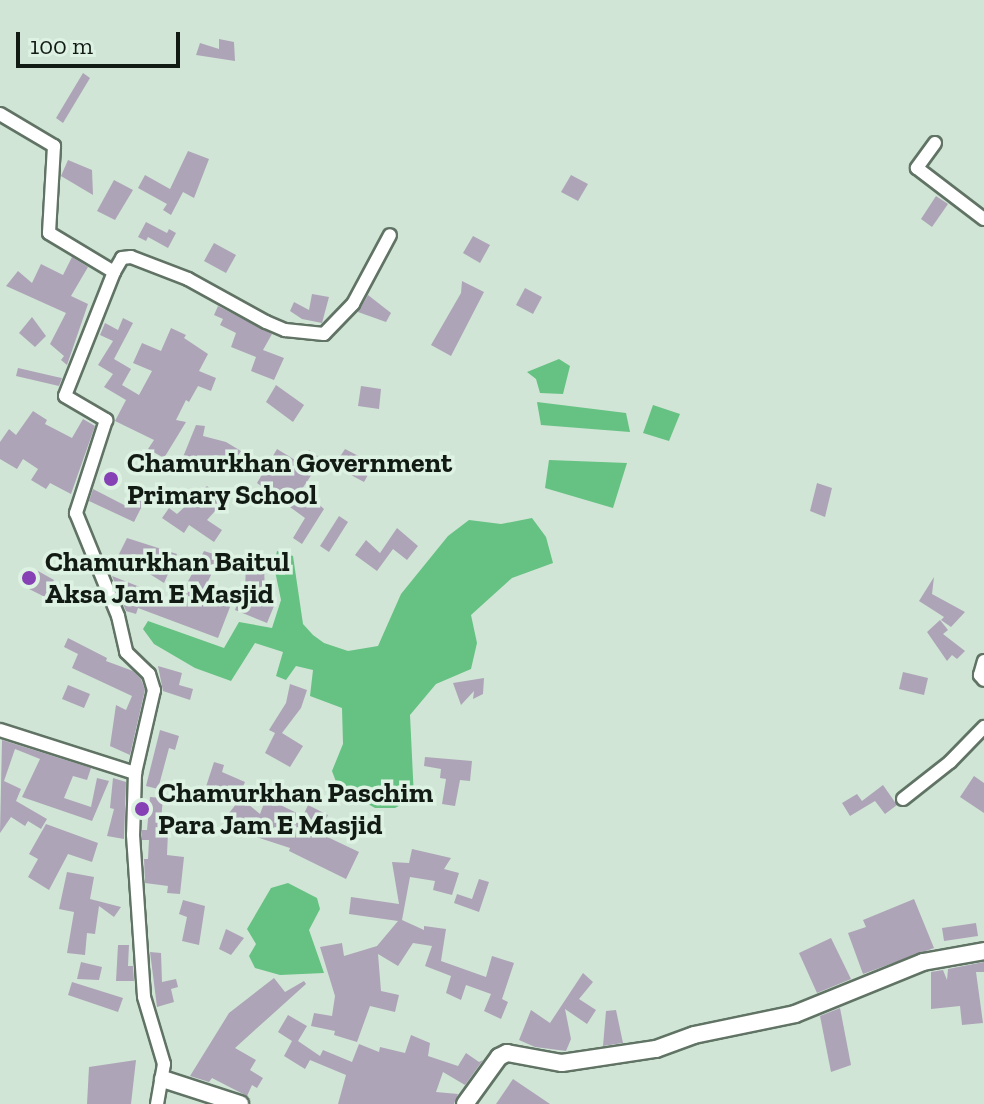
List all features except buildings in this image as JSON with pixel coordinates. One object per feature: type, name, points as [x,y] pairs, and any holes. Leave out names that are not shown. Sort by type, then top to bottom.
[{"type":"street","points":[[0,114],[54,146],[49,233],[114,272]]},
{"type":"street","points":[[935,143],[917,168],[984,219]]},
{"type":"street","points":[[157,1104],[164,1064],[144,997],[133,835],[135,773],[154,690],[152,680],[126,652],[118,616],[76,513],[106,423],[104,418],[65,396],[122,258],[131,257],[188,279],[285,330],[324,334],[353,304],[390,235]]},
{"type":"street","points":[[984,661],[980,675],[984,680]]},
{"type":"street","points":[[903,799],[950,762],[984,727]]},
{"type":"street","points":[[0,730],[135,773]]},
{"type":"street","points":[[465,1104],[499,1057],[507,1053],[562,1063],[656,1049],[694,1035],[795,1014],[923,962],[984,951]]},
{"type":"street","points":[[163,1079],[240,1104]]},
{"type":"shaded area","points":[[559,359],[570,366],[563,394],[540,393],[536,379],[527,372]]},
{"type":"shaded area","points":[[537,402],[626,413],[630,432],[541,425]]},
{"type":"shaded area","points":[[653,405],[680,414],[669,441],[643,433]]},
{"type":"shaded area","points":[[549,460],[627,463],[613,508],[545,488]]},
{"type":"shaded area","points":[[532,518],[546,537],[553,563],[512,578],[471,615],[477,643],[471,669],[436,684],[410,715],[414,798],[395,808],[375,808],[338,787],[332,771],[343,744],[342,708],[310,696],[313,670],[296,666],[286,680],[276,676],[283,652],[255,643],[231,681],[195,668],[154,644],[143,629],[148,621],[224,648],[239,622],[272,628],[281,600],[274,566],[277,551],[293,556],[303,624],[313,635],[324,643],[348,651],[378,646],[401,594],[448,536],[469,520],[501,524]]},
{"type":"shaded area","points":[[288,883],[317,898],[320,909],[309,930],[324,973],[280,975],[255,968],[249,956],[256,944],[247,929],[271,888]]},
{"type":"place","name":"Chamurkhan Government Primary School","points":[[111,479]]},
{"type":"place","name":"Chamurkhan Baitul Aksa Jam E Masjid","points":[[29,578]]},
{"type":"place","name":"Chamurkhan Paschim Para Jam E Masjid","points":[[142,809]]}]
